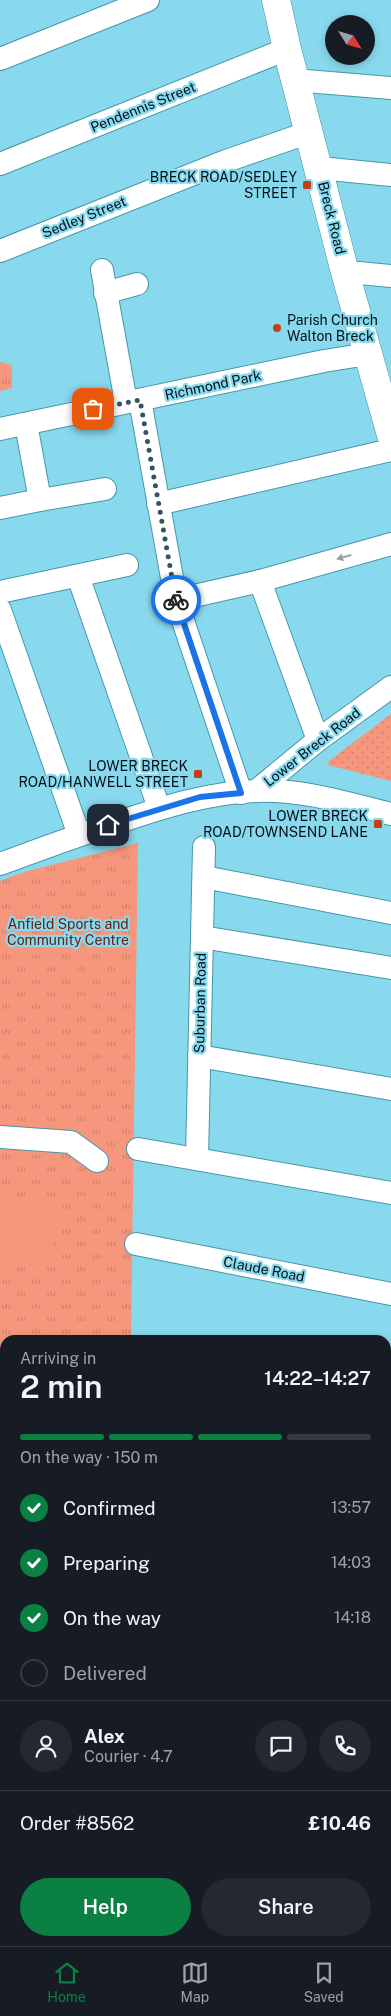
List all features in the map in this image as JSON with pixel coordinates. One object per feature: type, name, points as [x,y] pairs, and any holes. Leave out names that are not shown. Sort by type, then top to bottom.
[{"type":"main road","name":"Breck Road","points":[[276,0],[287,50],[310,132],[346,276],[391,435]]},
{"type":"street","points":[[0,59],[148,0]]},
{"type":"street","name":"Pendennis Street","points":[[0,164],[287,50]]},
{"type":"street","points":[[296,83],[306,81],[391,88]]},
{"type":"street","name":"Sedley Street","points":[[0,251],[226,161],[310,132]]},
{"type":"street","points":[[320,172],[330,168],[391,174]]},
{"type":"street","points":[[102,270],[105,293],[158,504],[176,600],[249,792]]},
{"type":"street","points":[[346,276],[359,273],[391,276]]},
{"type":"street","points":[[105,293],[137,284]]},
{"type":"street","name":"Richmond Park","points":[[0,428],[324,361],[368,354]]},
{"type":"street","points":[[26,424],[40,500]]},
{"type":"street","points":[[158,504],[391,450]]},
{"type":"street","points":[[0,508],[105,489]]},
{"type":"street","points":[[176,600],[260,580],[391,544]]},
{"type":"street","points":[[0,592],[127,565]]},
{"type":"street","points":[[78,576],[160,808]]},
{"type":"street","points":[[260,580],[318,740]]},
{"type":"street","points":[[0,610],[79,835]]},
{"type":"street","name":"Lower Breck Road","points":[[249,792],[391,687]]},
{"type":"street","points":[[0,864],[79,835],[200,797],[249,792],[309,795],[391,814]]},
{"type":"street","name":"Suburban Road","points":[[196,1158],[204,847]]},
{"type":"street","points":[[204,876],[391,913]]},
{"type":"street","points":[[202,937],[391,968]]},
{"type":"street","points":[[199,1056],[391,1089]]},
{"type":"street","points":[[0,1137],[71,1142],[97,1161]]},
{"type":"street","points":[[138,1149],[391,1193]]},
{"type":"street","name":"Claude Road","points":[[136,1244],[391,1294]]},
{"type":"green space","points":[[0,362],[12,365],[12,388],[0,391]]},
{"type":"green space","points":[[391,714],[391,781],[328,765],[329,761]]},
{"type":"green space","name":"Anfield Sports and Community Centre","points":[[138,843],[131,1335],[0,1335],[0,881],[24,872]]},
{"type":"green space","points":[[0,1200],[56,1204],[52,1265],[0,1262]]},
{"type":"way so far","points":[[93,409],[140,400],[176,600]]},
{"type":"place","name":"BRECK ROAD/SEDLEY STREET","points":[[307,185]]},
{"type":"place","name":"Parish Church Walton Breck","points":[[277,328]]},
{"type":"place","name":"LOWER BRECK ROAD/HANWELL STREET","points":[[198,774]]},
{"type":"place","name":"LOWER BRECK ROAD/TOWNSEND LANE","points":[[378,824]]},
{"type":"route","points":[[108,825],[200,797],[241,793],[176,600]]}]
